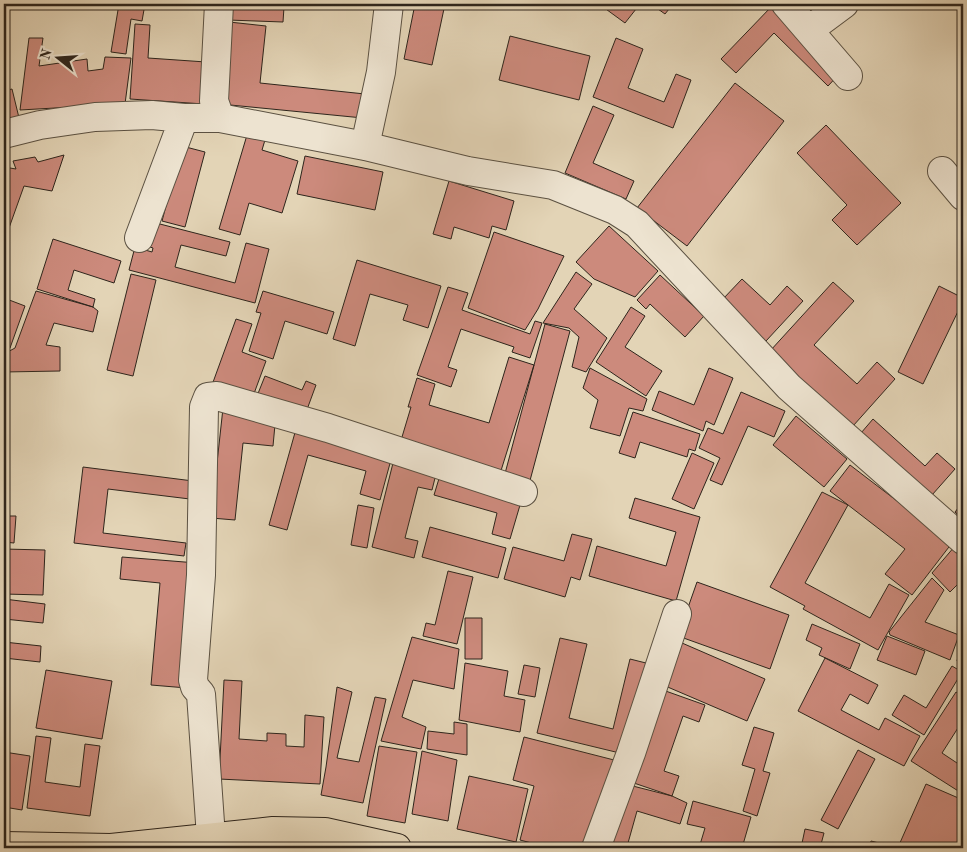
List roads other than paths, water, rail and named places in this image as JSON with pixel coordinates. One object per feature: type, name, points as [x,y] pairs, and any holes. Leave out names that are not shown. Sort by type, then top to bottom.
[{"type":"main road","points":[[4,846],[111,848],[273,831],[324,840],[397,848]]},
{"type":"street","points":[[219,4],[214,101],[220,118]]},
{"type":"street","points":[[365,146],[381,72],[389,4]]},
{"type":"street","points":[[786,4],[848,76]]},
{"type":"street","points":[[809,30],[844,4]]},
{"type":"street","points":[[4,134],[40,125],[95,117],[152,115],[184,118],[220,118],[365,146],[468,172],[553,184],[615,210],[638,224],[789,387],[963,540]]},
{"type":"street","points":[[139,238],[184,118]]},
{"type":"street","points":[[942,170],[963,196]]},
{"type":"street","points":[[211,837],[201,694],[195,687],[193,680],[201,575],[204,407],[208,397],[217,396],[328,428],[523,492]]},
{"type":"street","points":[[596,848],[631,753],[677,614]]}]
